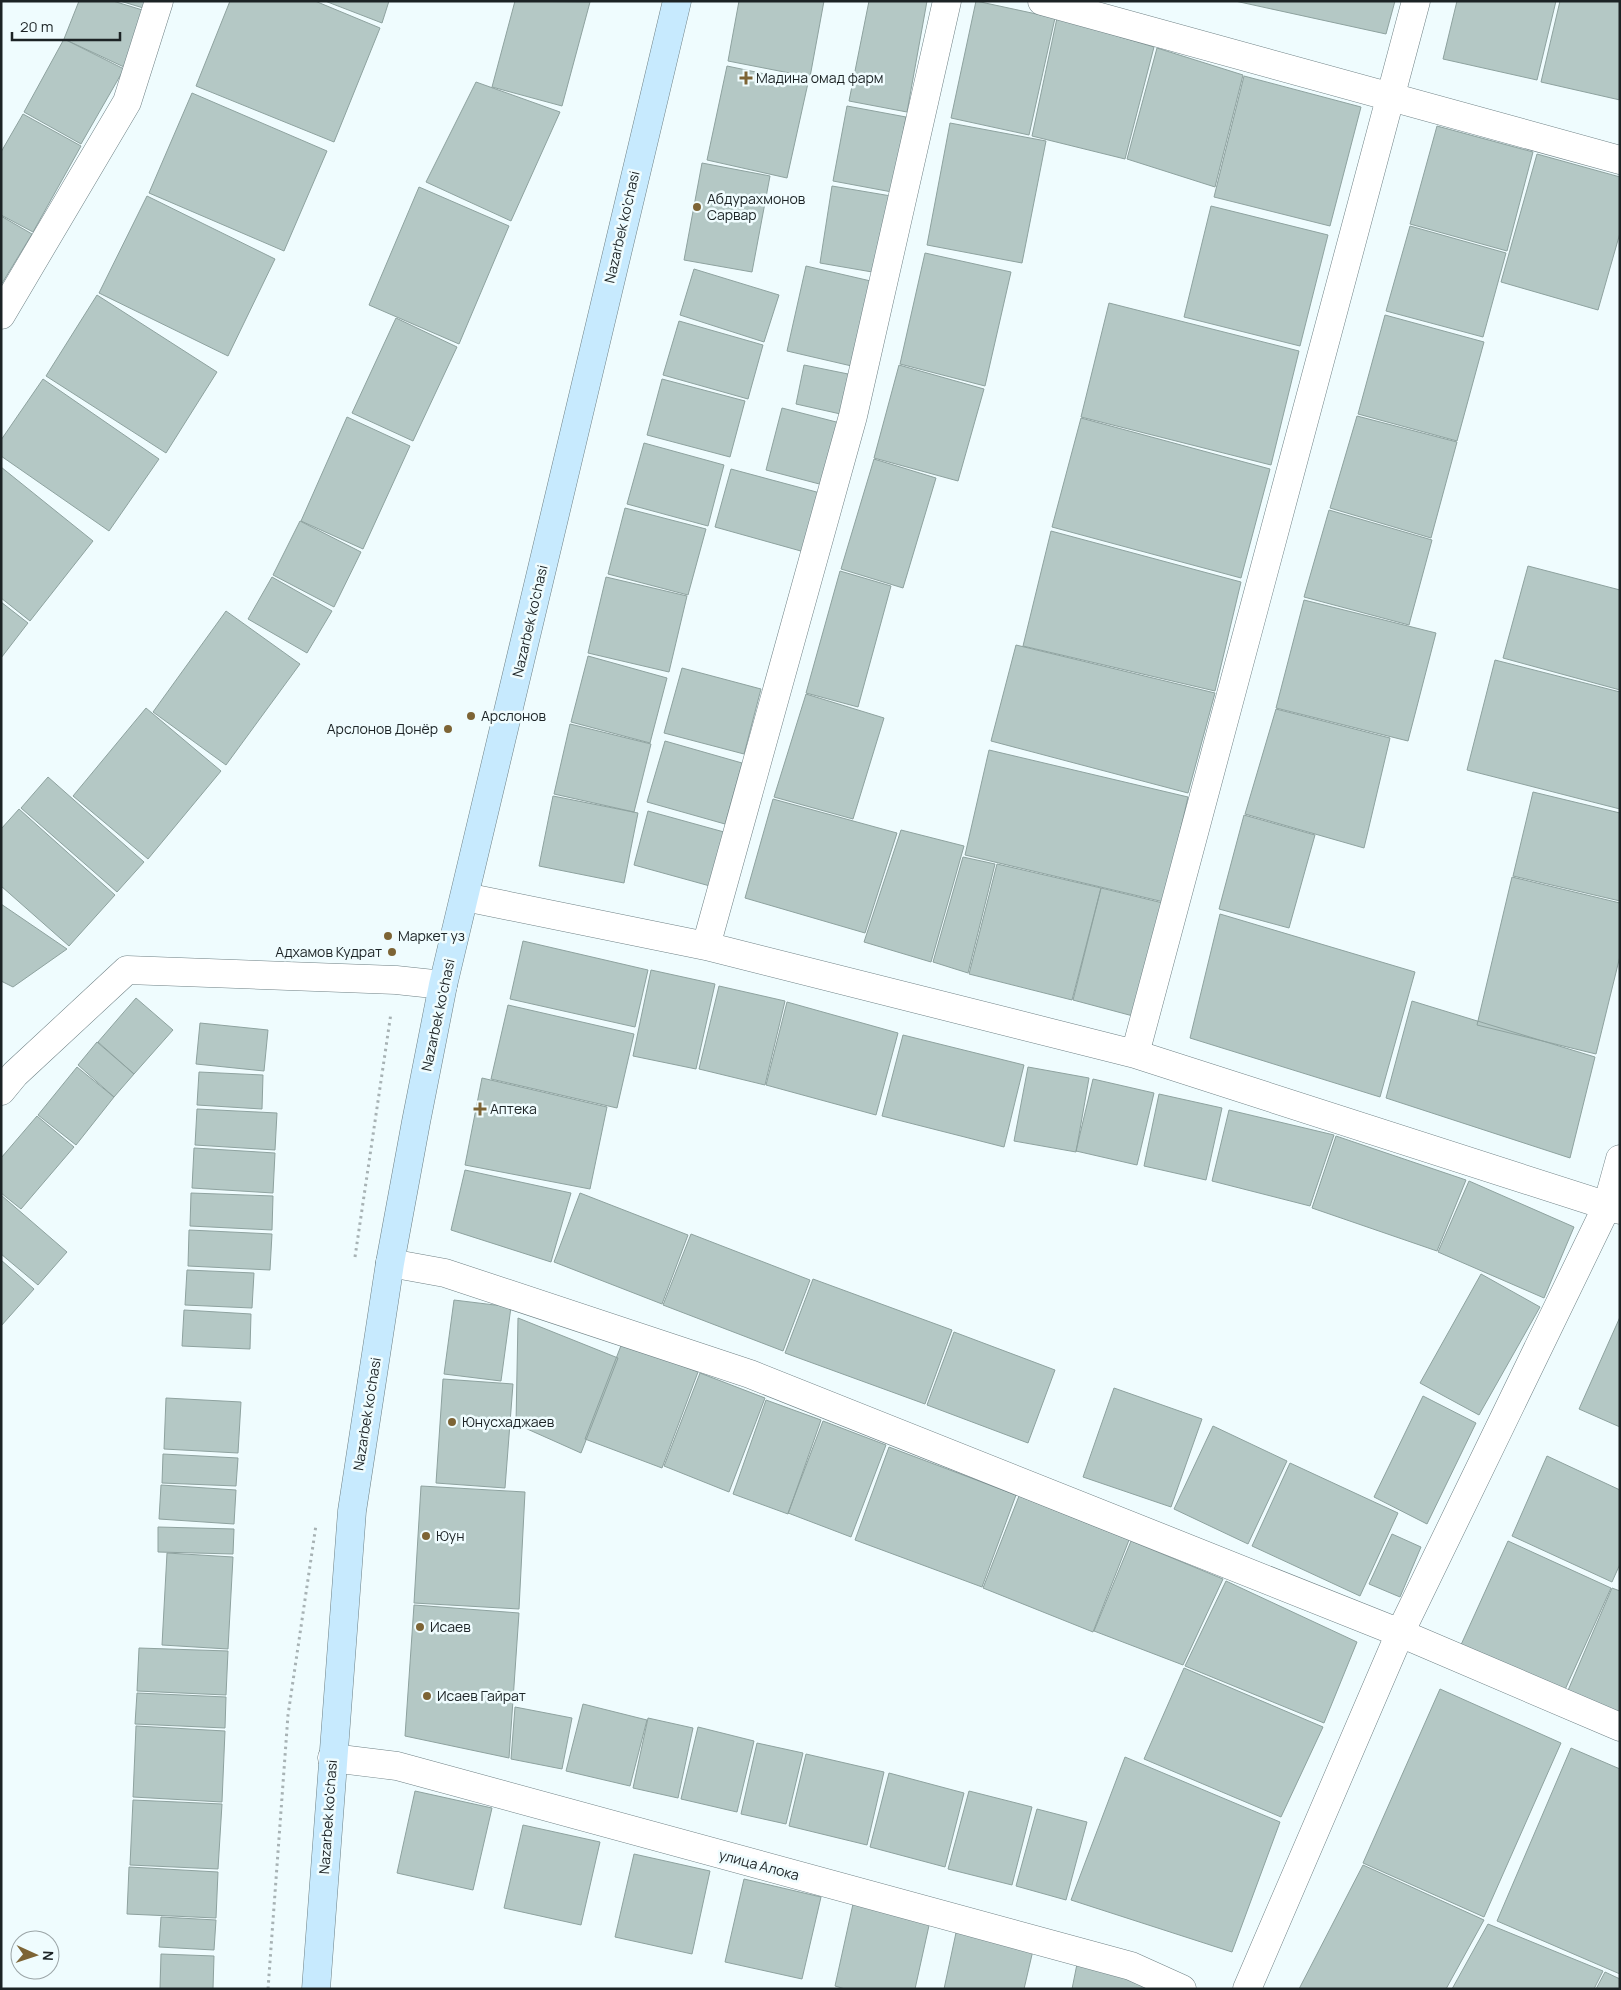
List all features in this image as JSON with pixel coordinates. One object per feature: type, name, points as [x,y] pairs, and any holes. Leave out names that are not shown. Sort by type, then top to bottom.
[{"type":"main road","name":"Nazarbek ko'chasi","points":[[316,1989],[352,1511],[390,1263],[443,985],[677,1]]},
{"type":"street","points":[[1,314],[127,102],[159,1]]},
{"type":"street","points":[[706,946],[853,416],[947,1]]},
{"type":"street","points":[[1042,1],[1620,160]]},
{"type":"street","points":[[1135,1054],[1416,1]]},
{"type":"street","points":[[464,897],[706,946],[1135,1054],[1613,1208]]},
{"type":"street","points":[[6,1078],[127,970],[396,980],[443,985]]},
{"type":"street","points":[[1247,1989],[1400,1633],[1613,1208],[1620,1159]]},
{"type":"street","points":[[390,1263],[445,1273],[750,1374],[1400,1633],[1620,1727]]},
{"type":"street","name":"улица Алока","points":[[332,1758],[397,1766],[1131,1966],[1182,1989]]},
{"type":"building","points":[[79,1],[113,1],[149,12],[124,67],[64,39]]},
{"type":"building","points":[[120,1],[152,1],[150,10]]},
{"type":"building","points":[[230,1],[315,1],[380,28],[334,142],[196,86]]},
{"type":"building","points":[[325,1],[389,1],[382,23]]},
{"type":"building","points":[[515,1],[590,2],[562,106],[492,87]]},
{"type":"building","points":[[739,1],[824,1],[810,77],[728,61]]},
{"type":"building","points":[[869,1],[927,1],[907,112],[849,101]]},
{"type":"building","points":[[976,1],[1055,18],[1029,135],[951,118]]},
{"type":"building","points":[[1235,1],[1395,1],[1386,34]]},
{"type":"building","points":[[1457,1],[1556,1],[1537,80],[1443,59]]},
{"type":"building","points":[[1560,1],[1620,1],[1620,100],[1541,82]]},
{"type":"building","points":[[1057,18],[1154,47],[1125,159],[1032,136]]},
{"type":"building","points":[[64,39],[124,69],[81,144],[24,112]]},
{"type":"building","points":[[1157,48],[1243,75],[1215,187],[1127,159]]},
{"type":"building","points":[[727,66],[808,83],[787,178],[707,160]]},
{"type":"building","points":[[1244,76],[1361,107],[1330,226],[1214,197]]},
{"type":"building","points":[[476,82],[560,112],[511,221],[426,182]]},
{"type":"building","points":[[192,93],[327,151],[284,251],[149,193]]},
{"type":"building","points":[[847,106],[906,117],[892,192],[833,181]]},
{"type":"building","points":[[23,114],[81,146],[33,232],[1,215],[1,152]]},
{"type":"building","points":[[950,123],[1046,141],[1022,263],[927,245]]},
{"type":"building","points":[[1437,126],[1533,152],[1507,251],[1410,224]]},
{"type":"building","points":[[1537,154],[1620,177],[1620,233],[1598,310],[1501,282]]},
{"type":"building","points":[[702,163],[770,176],[752,272],[684,260]]},
{"type":"building","points":[[832,186],[891,196],[878,273],[820,263]]},
{"type":"building","points":[[419,187],[509,226],[459,344],[369,305]]},
{"type":"building","points":[[147,196],[275,259],[228,356],[99,293]]},
{"type":"building","points":[[1211,206],[1328,235],[1300,346],[1184,317]]},
{"type":"building","points":[[1,216],[32,234],[1,285]]},
{"type":"building","points":[[1410,226],[1506,253],[1483,337],[1386,311]]},
{"type":"building","points":[[925,253],[1011,272],[985,386],[900,364]]},
{"type":"building","points":[[806,266],[875,282],[856,367],[787,351]]},
{"type":"building","points":[[694,269],[779,295],[764,342],[680,315]]},
{"type":"building","points":[[97,295],[217,372],[166,453],[46,376]]},
{"type":"building","points":[[1109,303],[1299,351],[1271,465],[1081,417]]},
{"type":"building","points":[[1385,315],[1484,342],[1457,441],[1358,414]]},
{"type":"building","points":[[396,318],[457,347],[413,441],[352,413]]},
{"type":"building","points":[[679,321],[763,345],[748,399],[663,375]]},
{"type":"building","points":[[804,365],[853,375],[845,415],[796,404]]},
{"type":"building","points":[[899,365],[984,389],[958,481],[874,458]]},
{"type":"building","points":[[43,379],[159,459],[109,531],[1,456],[1,440]]},
{"type":"building","points":[[662,379],[745,401],[730,457],[647,435]]},
{"type":"building","points":[[782,408],[844,424],[827,486],[766,470]]},
{"type":"building","points":[[1357,416],[1457,442],[1431,538],[1330,508]]},
{"type":"building","points":[[347,417],[410,446],[363,549],[301,521]]},
{"type":"building","points":[[1081,418],[1270,469],[1241,578],[1052,527]]},
{"type":"building","points":[[644,443],[724,465],[708,526],[627,504]]},
{"type":"building","points":[[874,459],[936,478],[903,588],[841,569]]},
{"type":"building","points":[[1,467],[93,541],[30,621],[1,598]]},
{"type":"building","points":[[731,469],[824,494],[808,553],[715,527]]},
{"type":"building","points":[[625,508],[706,529],[688,595],[608,574]]},
{"type":"building","points":[[1329,510],[1432,540],[1409,625],[1304,597]]},
{"type":"building","points":[[300,521],[361,552],[334,607],[273,575]]},
{"type":"building","points":[[1051,531],[1241,582],[1215,691],[1023,646]]},
{"type":"building","points":[[1528,566],[1620,590],[1620,690],[1503,658]]},
{"type":"building","points":[[840,571],[891,586],[858,707],[806,693]]},
{"type":"building","points":[[272,577],[332,611],[307,653],[248,619]]},
{"type":"building","points":[[606,577],[687,596],[669,672],[588,653]]},
{"type":"building","points":[[1304,600],[1436,633],[1408,741],[1276,708]]},
{"type":"building","points":[[1,602],[28,623],[1,658]]},
{"type":"building","points":[[226,611],[300,664],[226,765],[153,712]]},
{"type":"building","points":[[1016,645],[1215,693],[1188,793],[991,741]]},
{"type":"building","points":[[588,656],[667,678],[650,743],[571,722]]},
{"type":"building","points":[[1495,660],[1620,692],[1620,809],[1467,770]]},
{"type":"building","points":[[682,668],[761,689],[744,754],[664,733]]},
{"type":"building","points":[[806,694],[884,718],[853,819],[774,797]]},
{"type":"building","points":[[146,708],[221,771],[148,859],[73,796]]},
{"type":"building","points":[[1276,709],[1390,738],[1364,848],[1245,814]]},
{"type":"building","points":[[570,724],[651,744],[634,812],[554,794]]},
{"type":"building","points":[[665,741],[742,763],[725,824],[647,802]]},
{"type":"building","points":[[989,750],[1188,797],[1164,902],[965,855]]},
{"type":"building","points":[[48,777],[144,862],[117,892],[21,808]]},
{"type":"building","points":[[1533,792],[1620,813],[1620,901],[1513,876]]},
{"type":"building","points":[[553,796],[638,813],[624,883],[539,866]]},
{"type":"building","points":[[773,799],[897,833],[865,933],[745,898]]},
{"type":"building","points":[[19,809],[115,895],[69,946],[1,886],[1,829]]},
{"type":"building","points":[[648,811],[724,832],[710,886],[634,865]]},
{"type":"building","points":[[1244,815],[1315,835],[1289,928],[1219,909]]},
{"type":"building","points":[[901,830],[964,846],[931,962],[864,942]]},
{"type":"building","points":[[963,857],[995,864],[968,973],[933,962]]},
{"type":"building","points":[[997,864],[1101,888],[1072,1000],[969,974]]},
{"type":"building","points":[[1512,877],[1620,903],[1620,956],[1596,1054],[1477,1025]]},
{"type":"building","points":[[1101,888],[1163,903],[1133,1016],[1073,1000]]},
{"type":"building","points":[[1,904],[67,949],[13,987],[1,981]]},
{"type":"building","points":[[1220,914],[1415,972],[1380,1097],[1190,1038]]},
{"type":"building","points":[[523,941],[648,970],[635,1027],[510,999]]},
{"type":"building","points":[[651,970],[715,984],[696,1069],[633,1056]]},
{"type":"building","points":[[719,986],[785,1001],[765,1085],[699,1069]]},
{"type":"building","points":[[136,998],[173,1030],[134,1074],[98,1042]]},
{"type":"building","points":[[1412,1001],[1595,1057],[1570,1158],[1386,1098]]},
{"type":"building","points":[[787,1002],[898,1033],[876,1115],[766,1085]]},
{"type":"building","points":[[508,1005],[634,1034],[617,1108],[491,1079]]},
{"type":"building","points":[[200,1023],[268,1030],[264,1071],[196,1064]]},
{"type":"building","points":[[903,1035],[1024,1065],[1004,1147],[882,1116]]},
{"type":"building","points":[[97,1042],[134,1074],[114,1097],[78,1065]]},
{"type":"building","points":[[77,1067],[114,1097],[76,1145],[38,1115]]},
{"type":"building","points":[[1028,1067],[1089,1078],[1076,1152],[1014,1141]]},
{"type":"building","points":[[199,1072],[263,1075],[262,1109],[197,1105]]},
{"type":"building","points":[[482,1078],[607,1107],[590,1189],[465,1165]]},
{"type":"building","points":[[1093,1079],[1154,1093],[1137,1165],[1076,1151]]},
{"type":"building","points":[[1159,1094],[1222,1108],[1206,1180],[1144,1166]]},
{"type":"building","points":[[197,1109],[277,1113],[275,1150],[195,1145]]},
{"type":"building","points":[[1229,1110],[1334,1135],[1310,1206],[1212,1181]]},
{"type":"building","points":[[37,1116],[74,1147],[21,1209],[1,1193],[1,1158]]},
{"type":"building","points":[[1336,1136],[1466,1180],[1437,1251],[1312,1208]]},
{"type":"building","points":[[194,1148],[275,1153],[273,1193],[192,1188]]},
{"type":"building","points":[[465,1170],[571,1193],[551,1262],[451,1230]]},
{"type":"building","points":[[1469,1181],[1574,1227],[1544,1298],[1438,1252]]},
{"type":"building","points":[[191,1193],[273,1196],[272,1230],[190,1226]]},
{"type":"building","points":[[580,1193],[688,1235],[662,1304],[554,1262]]},
{"type":"building","points":[[1,1195],[67,1252],[38,1285],[1,1254]]},
{"type":"building","points":[[189,1230],[272,1234],[270,1270],[188,1266]]},
{"type":"building","points":[[691,1234],[810,1280],[783,1351],[663,1305]]},
{"type":"building","points":[[1,1260],[34,1289],[1,1326]]},
{"type":"building","points":[[187,1270],[254,1273],[252,1308],[185,1305]]},
{"type":"building","points":[[1481,1274],[1540,1307],[1479,1415],[1420,1383]]},
{"type":"building","points":[[813,1279],[952,1330],[925,1404],[785,1353]]},
{"type":"building","points":[[454,1300],[511,1307],[501,1381],[444,1374]]},
{"type":"building","points":[[184,1310],[251,1314],[250,1349],[182,1346]]},
{"type":"building","points":[[1620,1317],[1620,1427],[1579,1409]]},
{"type":"building","points":[[518,1318],[618,1358],[581,1453],[516,1424]]},
{"type":"building","points":[[954,1332],[1055,1370],[1028,1443],[927,1405]]},
{"type":"building","points":[[622,1343],[698,1372],[662,1468],[585,1439]]},
{"type":"building","points":[[700,1373],[765,1398],[729,1492],[664,1466]]},
{"type":"building","points":[[443,1379],[513,1384],[505,1488],[436,1483]]},
{"type":"building","points":[[1114,1388],[1202,1419],[1171,1507],[1083,1477]]},
{"type":"building","points":[[1423,1396],[1476,1423],[1427,1524],[1374,1497]]},
{"type":"building","points":[[166,1398],[241,1402],[238,1453],[164,1449]]},
{"type":"building","points":[[766,1400],[821,1420],[788,1514],[733,1494]]},
{"type":"building","points":[[823,1421],[886,1445],[851,1537],[788,1513]]},
{"type":"building","points":[[1213,1426],[1287,1461],[1248,1544],[1174,1509]]},
{"type":"building","points":[[889,1447],[1016,1495],[982,1587],[855,1540]]},
{"type":"building","points":[[163,1454],[238,1458],[236,1486],[162,1483]]},
{"type":"building","points":[[1547,1456],[1620,1490],[1620,1564],[1612,1582],[1512,1536]]},
{"type":"building","points":[[1290,1463],[1398,1513],[1360,1596],[1252,1546]]},
{"type":"building","points":[[161,1485],[236,1490],[234,1524],[159,1519]]},
{"type":"building","points":[[421,1486],[525,1492],[519,1609],[414,1603]]},
{"type":"building","points":[[1019,1496],[1129,1540],[1093,1632],[983,1588]]},
{"type":"building","points":[[158,1527],[234,1529],[233,1554],[158,1552]]},
{"type":"building","points":[[1392,1534],[1421,1547],[1400,1597],[1369,1584]]},
{"type":"building","points":[[1131,1541],[1223,1579],[1183,1665],[1094,1631]]},
{"type":"building","points":[[1508,1541],[1611,1588],[1563,1694],[1460,1647]]},
{"type":"building","points":[[167,1553],[233,1557],[228,1649],[162,1645]]},
{"type":"building","points":[[1226,1581],[1357,1642],[1324,1723],[1185,1666]]},
{"type":"building","points":[[1612,1588],[1620,1591],[1620,1718],[1566,1695]]},
{"type":"building","points":[[414,1605],[519,1613],[509,1758],[405,1736]]},
{"type":"building","points":[[139,1648],[228,1651],[226,1695],[137,1691]]},
{"type":"building","points":[[1184,1668],[1323,1727],[1281,1817],[1144,1759]]},
{"type":"building","points":[[1440,1689],[1561,1743],[1484,1917],[1363,1863]]},
{"type":"building","points":[[137,1693],[226,1697],[225,1728],[135,1724]]},
{"type":"building","points":[[583,1704],[647,1720],[630,1786],[566,1771]]},
{"type":"building","points":[[515,1707],[572,1718],[562,1769],[511,1759]]},
{"type":"building","points":[[648,1718],[693,1728],[678,1798],[633,1788]]},
{"type":"building","points":[[136,1726],[225,1731],[222,1802],[133,1797]]},
{"type":"building","points":[[698,1727],[754,1741],[737,1812],[681,1799]]},
{"type":"building","points":[[757,1743],[803,1753],[786,1824],[741,1814]]},
{"type":"building","points":[[1571,1748],[1620,1769],[1620,1974],[1497,1921]]},
{"type":"building","points":[[806,1754],[884,1772],[867,1845],[789,1826]]},
{"type":"building","points":[[1125,1757],[1280,1822],[1232,1952],[1071,1900]]},
{"type":"building","points":[[889,1773],[964,1793],[945,1867],[870,1847]]},
{"type":"building","points":[[415,1791],[492,1808],[473,1890],[397,1873]]},
{"type":"building","points":[[969,1791],[1032,1807],[1012,1885],[948,1869]]},
{"type":"building","points":[[133,1800],[222,1804],[218,1869],[130,1865]]},
{"type":"building","points":[[1037,1809],[1087,1822],[1066,1900],[1016,1886]]},
{"type":"building","points":[[523,1825],[600,1842],[581,1925],[504,1908]]},
{"type":"building","points":[[634,1854],[710,1871],[692,1954],[615,1937]]},
{"type":"building","points":[[1363,1865],[1484,1920],[1446,1989],[1299,1989]]},
{"type":"building","points":[[129,1867],[218,1872],[216,1918],[127,1914]]},
{"type":"building","points":[[744,1879],[821,1897],[802,1979],[725,1962]]},
{"type":"building","points":[[853,1904],[930,1921],[915,1989],[845,1989],[835,1986]]},
{"type":"building","points":[[161,1917],[216,1920],[214,1950],[159,1947]]},
{"type":"building","points":[[1488,1924],[1603,1971],[1594,1989],[1452,1989]]},
{"type":"building","points":[[957,1928],[1034,1946],[1024,1989],[944,1989]]},
{"type":"building","points":[[161,1954],[214,1956],[213,1989],[160,1989]]},
{"type":"building","points":[[1077,1964],[1154,1982],[1153,1989],[1072,1989]]},
{"type":"building","points":[[1605,1972],[1620,1979],[1620,1989],[1596,1989]]},
{"type":"place","name":"Мадина омад фарм","points":[[746,78]]},
{"type":"place","name":"Абдурахмонов Сарвар","points":[[697,207]]},
{"type":"place","name":"Арслонов","points":[[471,716]]},
{"type":"place","name":"Арслонов Донёр","points":[[448,729]]},
{"type":"place","name":"Маркет уз","points":[[388,936]]},
{"type":"place","name":"Адхамов Кудрат","points":[[392,952]]},
{"type":"place","name":"Аптека","points":[[480,1109]]},
{"type":"place","name":"Юнусхаджаев","points":[[452,1422]]},
{"type":"place","name":"Юун","points":[[426,1536]]},
{"type":"place","name":"Исаев","points":[[420,1627]]},
{"type":"place","name":"Исаев Гайрат","points":[[427,1696]]}]
